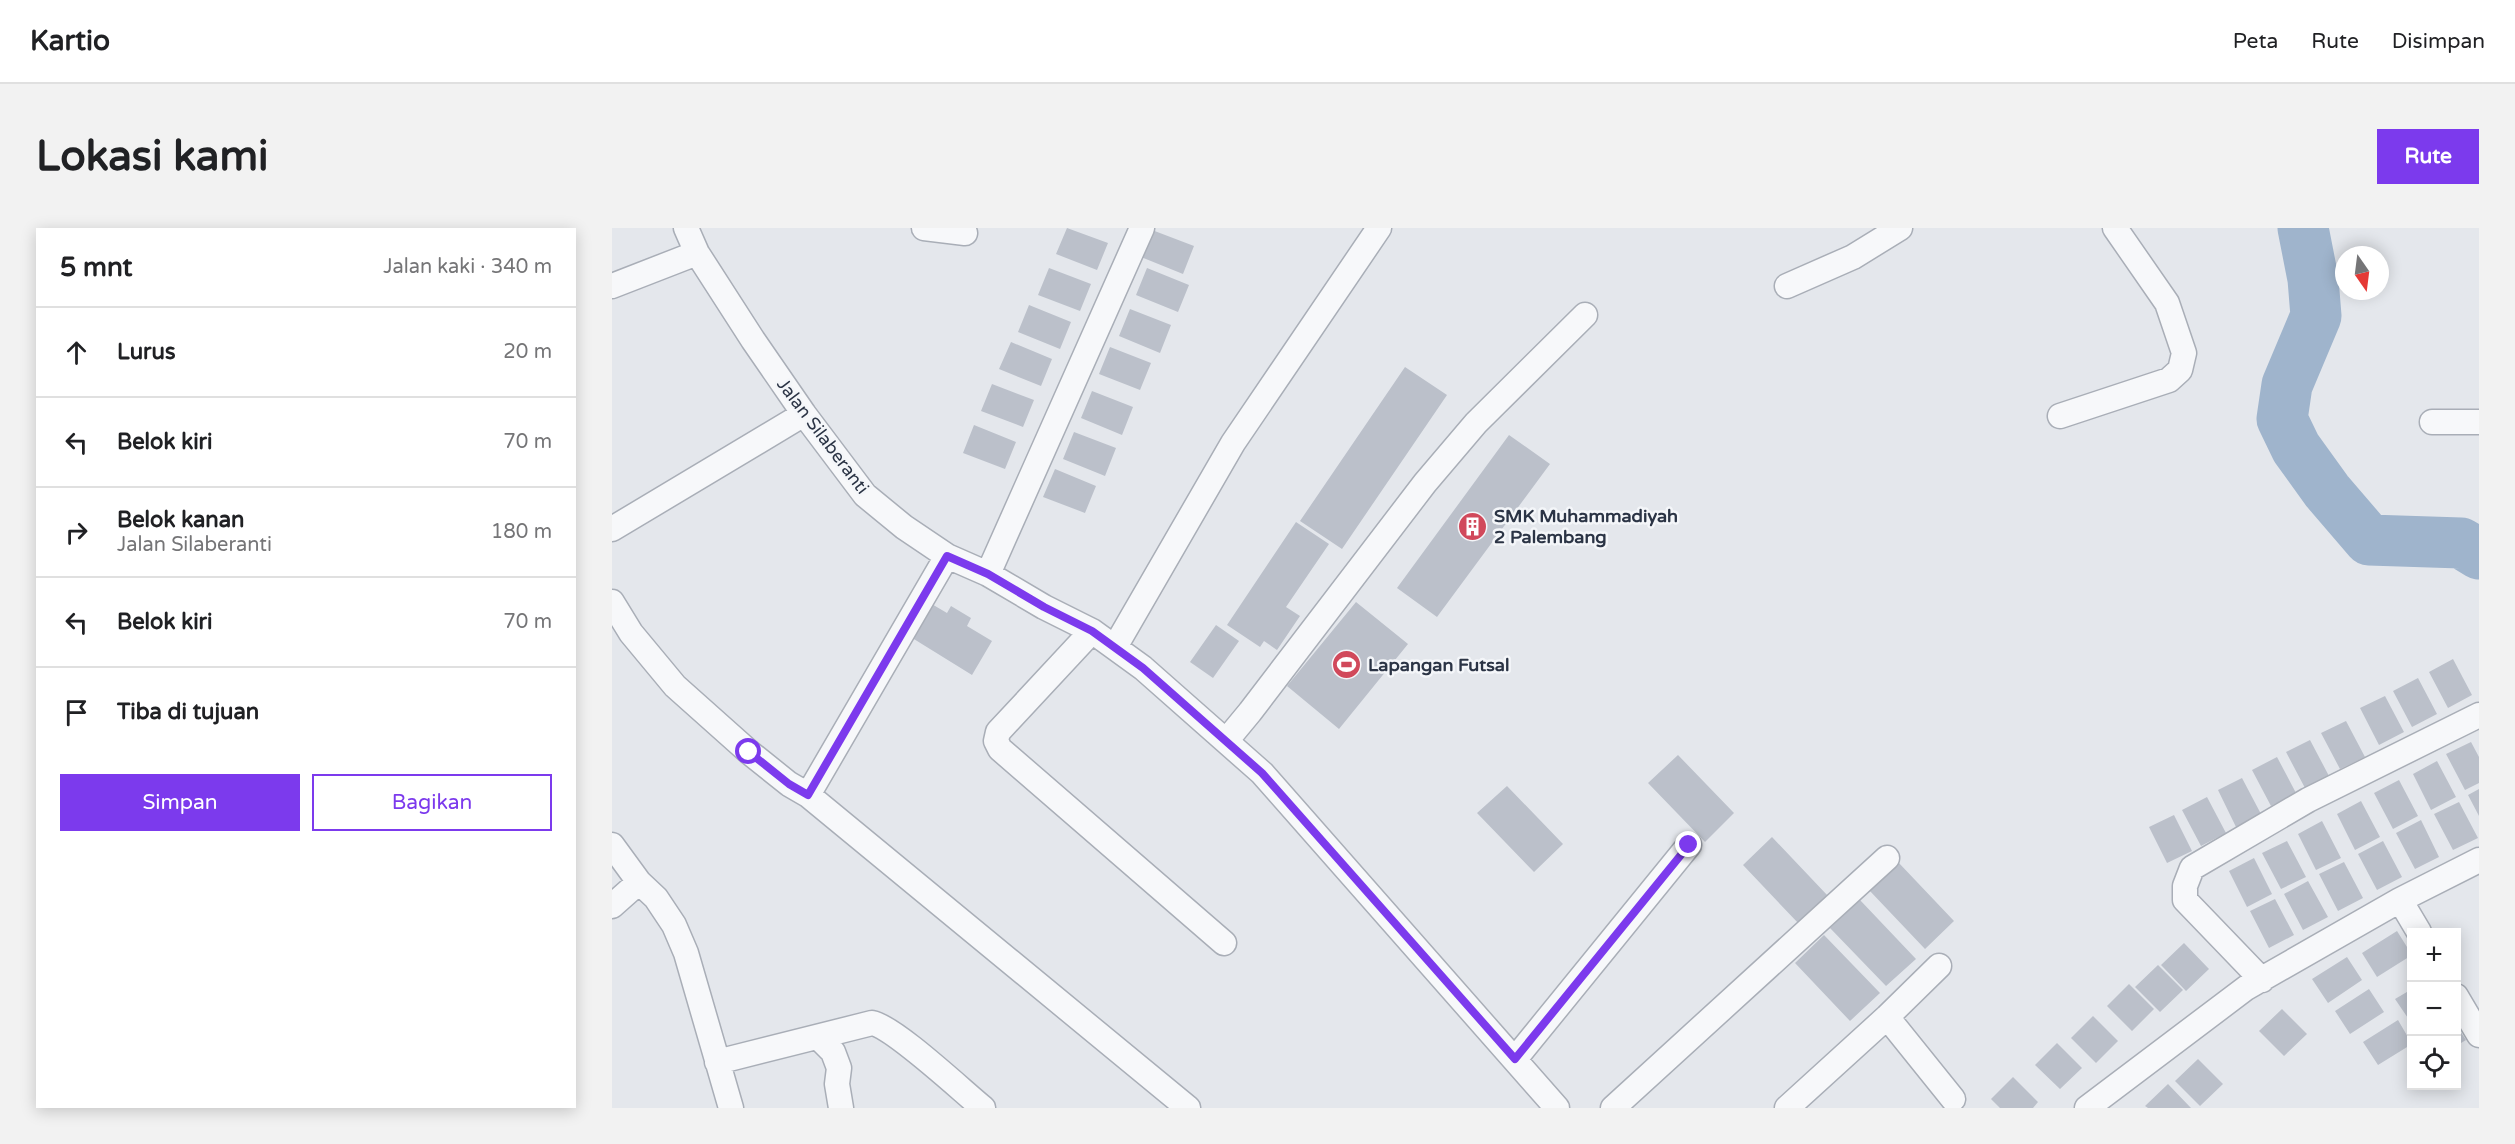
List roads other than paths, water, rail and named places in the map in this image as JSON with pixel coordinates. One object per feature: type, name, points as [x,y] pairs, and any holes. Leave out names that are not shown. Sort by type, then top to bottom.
[{"type":"street","name":"Jalan Silaberanti","points":[[686,228],[697,253],[804,414],[865,495],[947,556],[988,574],[1044,607],[1092,631],[1143,668],[1226,741],[1262,773],[1557,1108]]},
{"type":"street","points":[[924,228],[965,234]]},
{"type":"street","points":[[988,574],[1142,228]]},
{"type":"street","points":[[1115,647],[1233,443],[1379,228]]},
{"type":"street","points":[[1787,286],[1853,257],[1900,228]]},
{"type":"street","points":[[2060,416],[2169,380],[2180,370],[2184,353],[2167,303],[2115,228]]},
{"type":"street","points":[[612,286],[697,253]]},
{"type":"street","points":[[1226,741],[1476,423],[1585,315]]},
{"type":"street","points":[[612,529],[804,414]]},
{"type":"street","points":[[2433,422],[2479,422]]},
{"type":"street","points":[[808,795],[947,556]]},
{"type":"street","points":[[612,602],[631,633],[675,686],[749,752],[789,784],[808,795],[1188,1108]]},
{"type":"street","points":[[1092,631],[998,732],[996,741],[1000,749],[1224,942]]},
{"type":"street","points":[[2262,980],[2185,900],[2185,886],[2192,868],[2308,801],[2479,715]]},
{"type":"street","points":[[612,845],[639,882],[656,898],[674,925],[682,943],[730,1108]]},
{"type":"street","points":[[1515,1059],[1689,845]]},
{"type":"street","points":[[1612,1108],[1887,858]]},
{"type":"street","points":[[2087,1108],[2246,988],[2400,900],[2479,860]]},
{"type":"street","points":[[612,906],[639,882]]},
{"type":"street","points":[[2400,900],[2416,928]]},
{"type":"street","points":[[1787,1108],[1939,966]]},
{"type":"street","points":[[2461,1003],[2479,1035]]},
{"type":"street","points":[[1887,1017],[1953,1099]]},
{"type":"street","points":[[717,1062],[872,1023],[878,1024],[900,1039],[983,1108]]},
{"type":"street","points":[[818,1037],[833,1052],[839,1068],[837,1084],[841,1108]]},
{"type":"waterway","points":[[2303,228],[2313,279],[2316,316],[2287,385],[2282,419],[2296,448],[2327,491],[2369,540],[2461,543],[2479,554]]},
{"type":"place","name":"SMK Muhammadiyah 2 Palembang","points":[[1473,526]]},
{"type":"place","name":"Lapangan Futsal","points":[[1347,665]]}]
